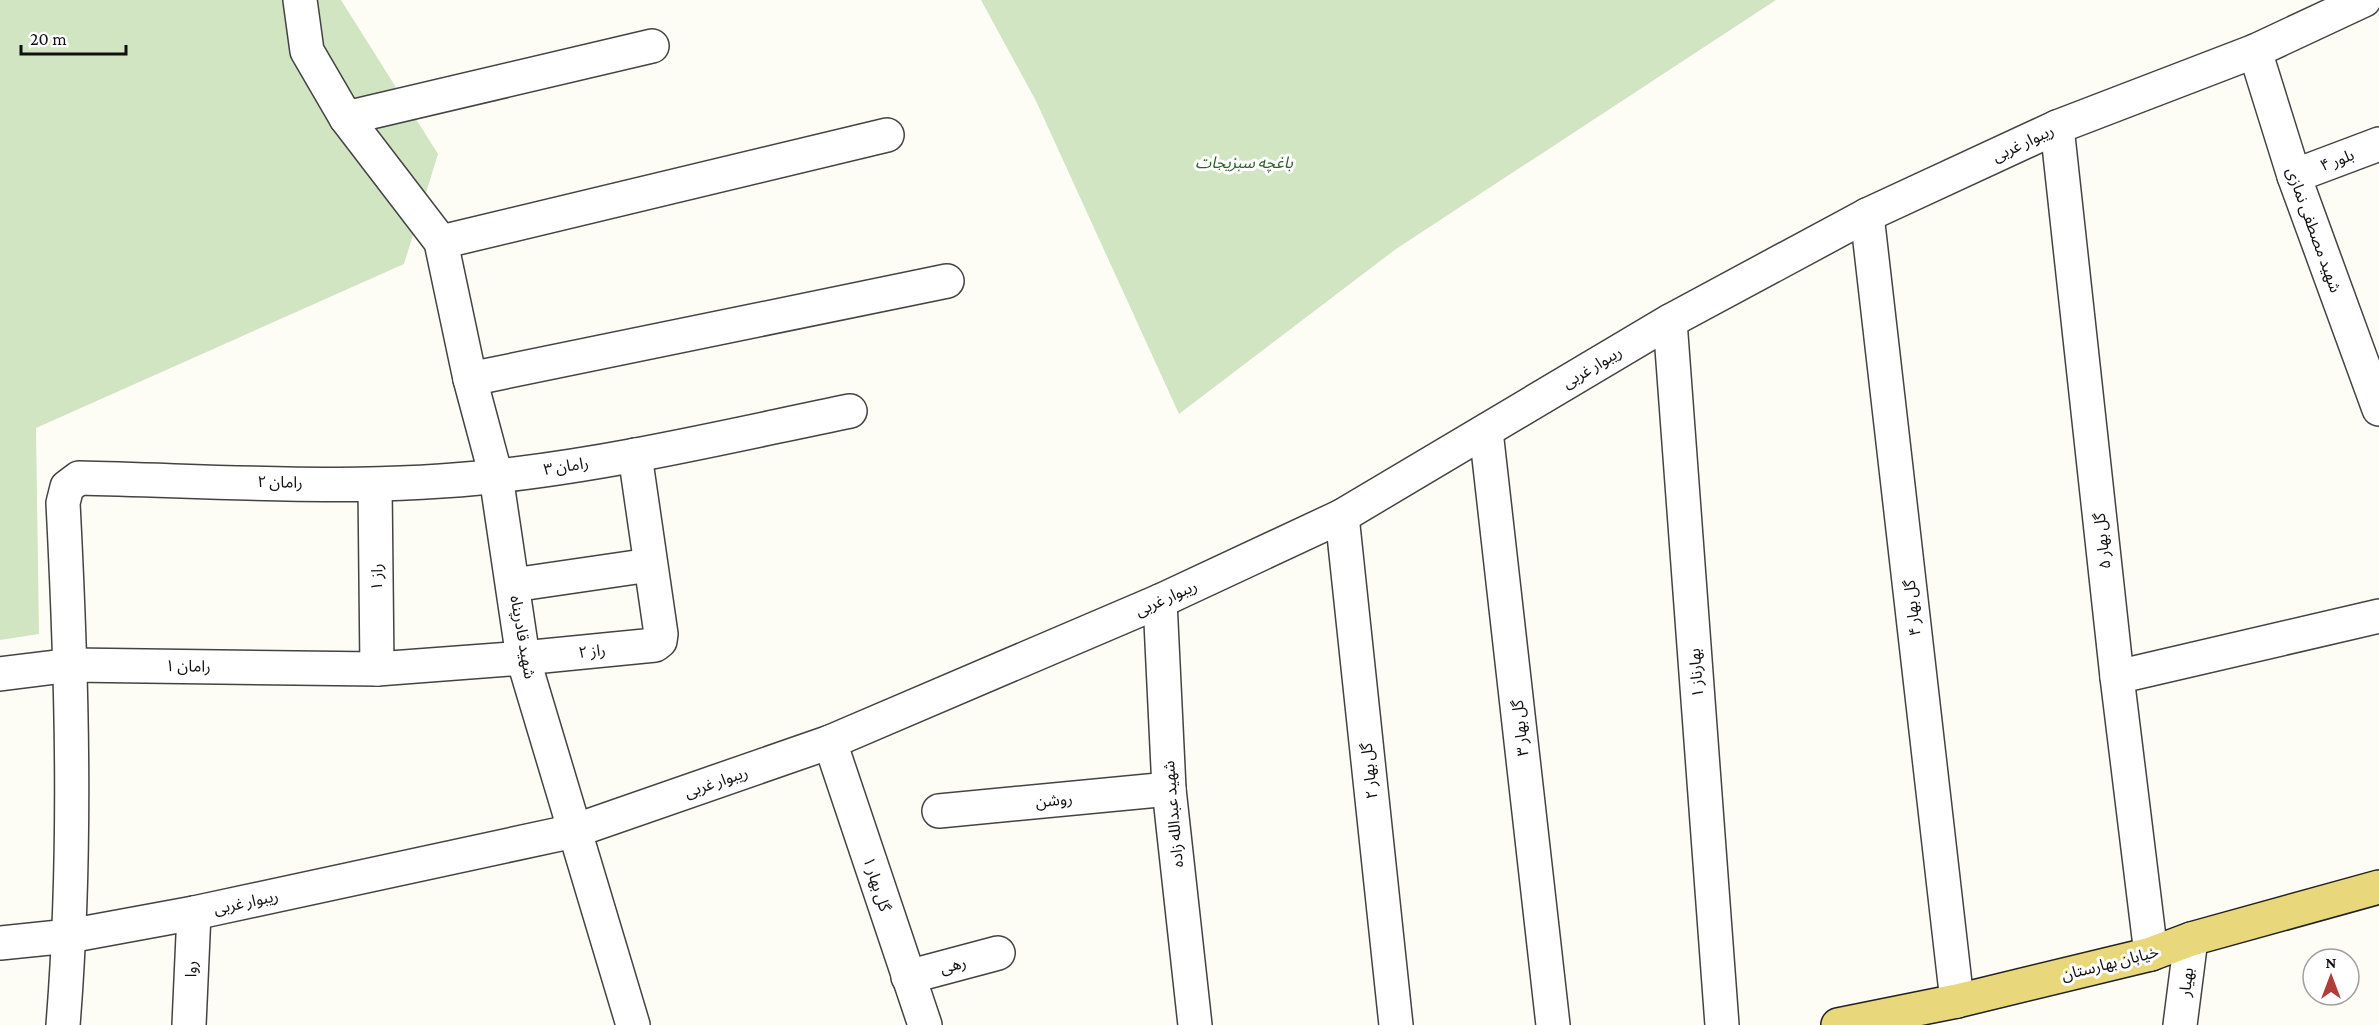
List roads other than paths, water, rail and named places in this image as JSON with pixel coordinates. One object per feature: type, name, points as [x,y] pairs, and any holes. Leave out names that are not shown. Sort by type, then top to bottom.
[{"type":"main road","name":"خیابان بهارستان","points":[[1838,1025],[1957,1001],[2151,954],[2192,939],[2379,887]]},
{"type":"street","points":[[300,0],[307,51],[346,118],[441,242],[887,135]]},
{"type":"street","name":"ریبوار غربی","points":[[0,943],[69,936],[194,914],[574,831],[830,742],[1160,601],[1342,516],[1670,321],[1867,215],[2057,127],[2255,51],[2364,0]]},
{"type":"street","points":[[346,118],[652,46]]},
{"type":"street","name":"شهید مصطفی نمازی","points":[[2255,51],[2294,176],[2377,400]]},
{"type":"street","name":"گل بهار ۵","points":[[2057,127],[2117,677],[2151,954]]},
{"type":"street","name":"بلور ۴","points":[[2294,176],[2379,144]]},
{"type":"street","name":"گل بهار ۴","points":[[1867,215],[1957,1001]]},
{"type":"street","name":"شهید قادرپناه","points":[[441,242],[470,379],[496,476],[524,658],[633,1025]]},
{"type":"street","points":[[470,379],[947,280]]},
{"type":"street","name":"بهارناز ۱","points":[[1670,321],[1722,1025]]},
{"type":"street","name":"رامان ۳","points":[[496,476],[635,455],[850,411]]},
{"type":"street","name":"گل بهار ۳","points":[[1486,431],[1553,1025]]},
{"type":"street","points":[[513,585],[650,565],[635,455]]},
{"type":"street","name":"رامان ۲","points":[[72,665],[63,503],[67,487],[79,478],[375,485],[496,476]]},
{"type":"street","name":"راز ۱","points":[[375,485],[377,669]]},
{"type":"street","name":"گل بهار ۲","points":[[1342,516],[1396,1025]]},
{"type":"street","name":"راز ۲","points":[[377,669],[655,645],[660,641],[650,565]]},
{"type":"street","name":"شهید عبدالله زاده","points":[[1160,601],[1169,789],[1195,1025]]},
{"type":"street","points":[[2117,677],[2379,616]]},
{"type":"street","points":[[63,1025],[69,936],[72,665]]},
{"type":"street","name":"رامان ۱","points":[[0,674],[72,665],[377,669]]},
{"type":"street","name":"گل بهار ۱","points":[[830,742],[925,1025]]},
{"type":"street","name":"روشن","points":[[939,812],[1169,789]]},
{"type":"street","name":"روا","points":[[189,1025],[194,914]]},
{"type":"street","name":"بهیار","points":[[2180,1025],[2192,939]]},
{"type":"street","name":"رهی","points":[[908,977],[998,953]]},
{"type":"park label","name":"باغچه سبزیجات","points":[[1244,162]]}]
